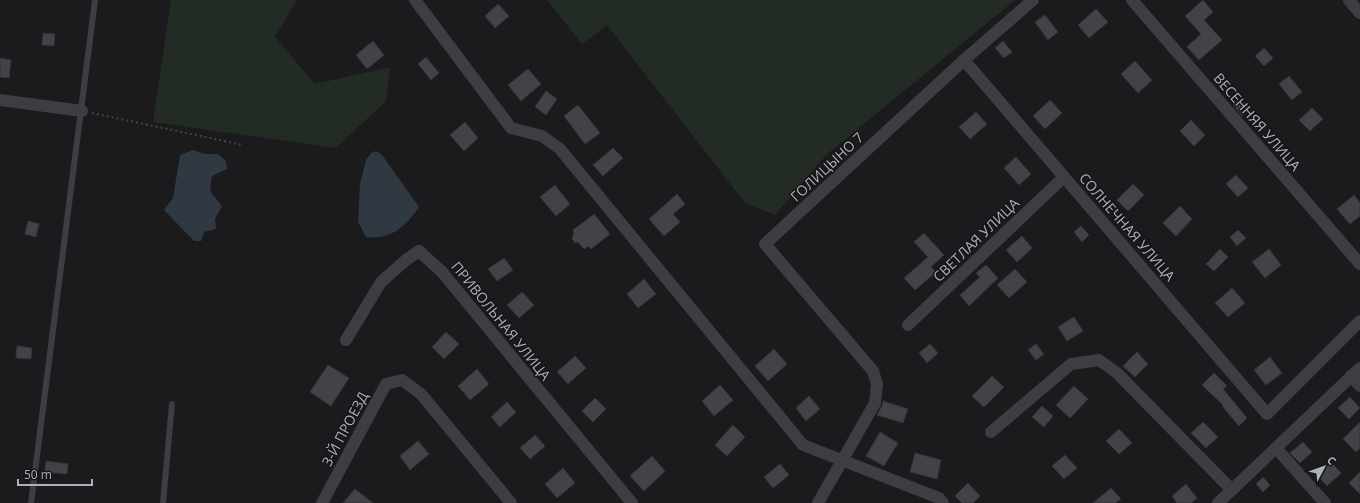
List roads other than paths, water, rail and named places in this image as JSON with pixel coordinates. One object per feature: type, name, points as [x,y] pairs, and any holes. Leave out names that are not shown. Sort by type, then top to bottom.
[{"type":"street","points":[[415,0],[511,128],[542,136],[560,149],[803,445],[939,498],[943,503]]},
{"type":"street","name":"ГОЛИЦЫНО 7","points":[[842,461],[875,403],[877,384],[873,371],[765,244],[964,60],[1033,0]]},
{"type":"street","name":"ВЕСЕННЯЯ УЛИЦА","points":[[1132,0],[1360,264]]},
{"type":"street","points":[[1349,0],[1360,12]]},
{"type":"street","name":"СОЛНЕЧНАЯ УЛИЦА","points":[[964,60],[1267,414],[1360,321]]},
{"type":"street","points":[[0,100],[82,111]]},
{"type":"street","name":"СВЕТЛАЯ УЛИЦА","points":[[908,325],[1064,177]]},
{"type":"street","name":"ПРИВОЛЬНАЯ УЛИЦА","points":[[346,340],[381,282],[406,260],[419,251],[442,272],[632,503]]},
{"type":"street","points":[[991,432],[1071,364],[1099,360],[1117,373],[1232,490]]},
{"type":"street","points":[[1218,503],[1356,372],[1360,386]]},
{"type":"street","name":"3-Й ПРОЕЗД","points":[[322,503],[386,384],[402,380],[421,394],[511,503]]},
{"type":"street","points":[[1276,448],[1325,503]]},
{"type":"street","points":[[818,503],[842,461]]},
{"type":"lane","points":[[31,503],[95,0]]},
{"type":"lane","points":[[163,503],[172,404]]}]
